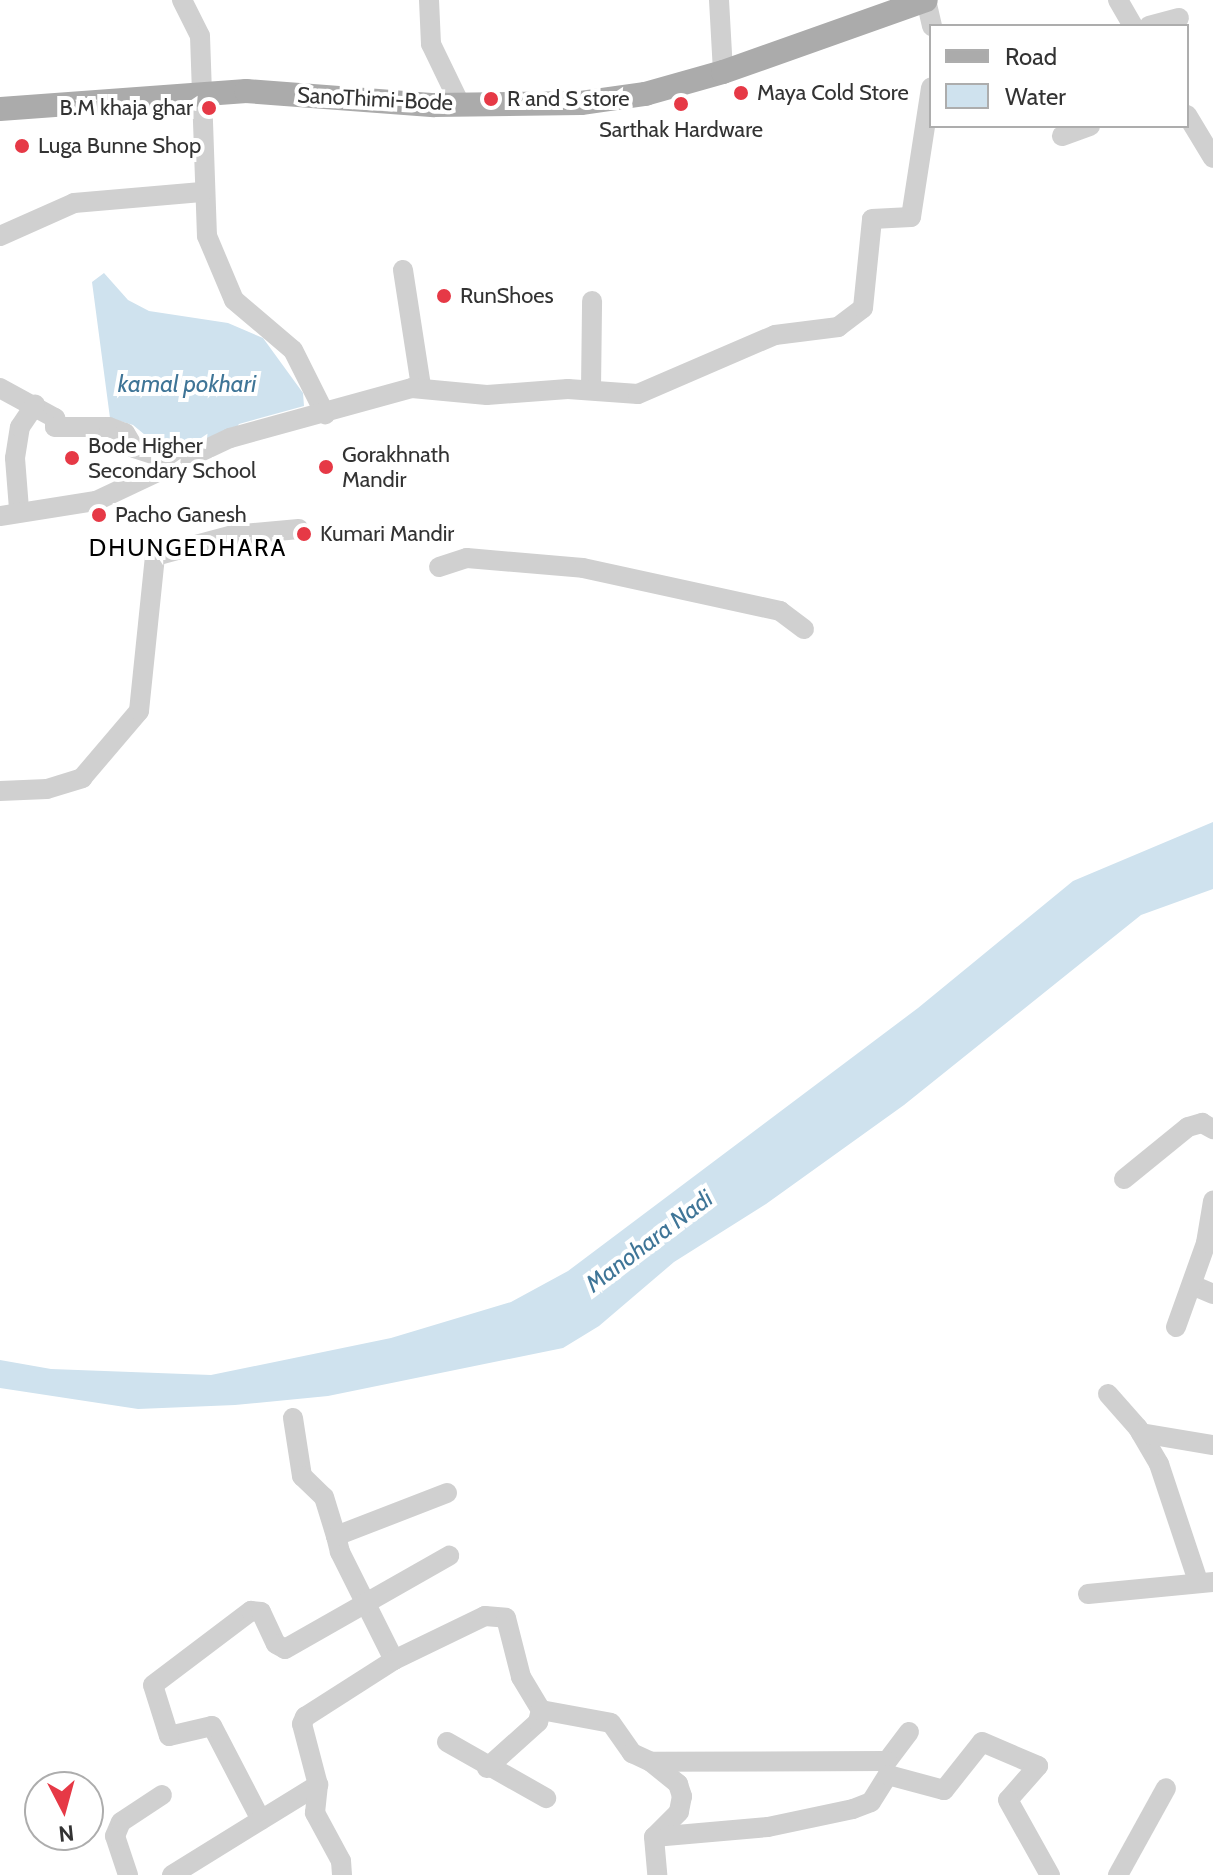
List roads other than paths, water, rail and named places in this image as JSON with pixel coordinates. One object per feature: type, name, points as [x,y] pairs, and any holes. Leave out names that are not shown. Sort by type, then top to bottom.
[{"type":"main road","name":"SanoThimi-Bode","points":[[0,109],[246,91],[460,104],[581,103],[645,94],[723,72],[926,0]]},
{"type":"street","points":[[182,0],[200,36],[202,192],[207,236],[234,300],[293,350],[325,414]]},
{"type":"street","points":[[429,0],[431,44],[460,104]]},
{"type":"street","points":[[719,0],[723,72]]},
{"type":"street","points":[[926,0],[932,24]]},
{"type":"street","points":[[1118,0],[1132,24]]},
{"type":"street","points":[[1156,24],[1179,18]]},
{"type":"street","points":[[35,405],[20,427],[9,513],[96,501],[174,461],[230,438],[421,386],[487,395],[591,389],[624,394],[656,390],[775,335],[838,327],[856,316],[863,308],[872,219],[911,217],[929,101]]},
{"type":"street","points":[[1189,118],[1213,158]]},
{"type":"street","points":[[1062,136],[1084,128]]},
{"type":"street","points":[[0,236],[74,203],[202,192]]},
{"type":"street","points":[[403,270],[421,386]]},
{"type":"street","points":[[591,389],[592,301]]},
{"type":"street","points":[[0,388],[55,418],[55,427],[109,427],[125,433],[134,448],[174,461]]},
{"type":"street","points":[[0,791],[47,789],[82,778],[139,711],[155,556],[233,535],[299,529]]},
{"type":"street","points":[[439,567],[467,558],[583,568],[780,611],[804,629]]},
{"type":"street","points":[[1124,1179],[1188,1127],[1202,1123],[1213,1129]]},
{"type":"street","points":[[1176,1327],[1209,1244],[1213,1201]]},
{"type":"street","points":[[1192,1285],[1213,1294]]},
{"type":"street","points":[[1088,1594],[1205,1582],[1184,1526],[1141,1433],[1108,1394]]},
{"type":"street","points":[[293,1418],[302,1476],[324,1497],[336,1536],[394,1660]]},
{"type":"street","points":[[1141,1433],[1213,1445]]},
{"type":"street","points":[[336,1536],[447,1493]]},
{"type":"street","points":[[261,1820],[212,1726],[169,1736],[153,1685],[251,1611],[261,1612],[276,1644],[285,1649],[449,1556]]},
{"type":"street","points":[[342,1875],[341,1861],[315,1813],[318,1785],[302,1724],[305,1717],[394,1660],[485,1616],[506,1618],[521,1677],[541,1710],[538,1722],[487,1768]]},
{"type":"street","points":[[541,1710],[611,1723],[632,1753],[651,1762],[678,1784],[682,1796],[679,1812],[654,1837],[657,1875]]},
{"type":"street","points":[[654,1837],[756,1829],[853,1809],[871,1802],[909,1732]]},
{"type":"street","points":[[447,1742],[487,1768],[546,1798]]},
{"type":"street","points":[[651,1762],[887,1768],[944,1790],[982,1742],[1038,1766],[1008,1800],[1050,1875]]},
{"type":"street","points":[[172,1875],[318,1785]]},
{"type":"street","points":[[1118,1875],[1166,1788]]},
{"type":"street","points":[[128,1875],[115,1836],[121,1822],[162,1795]]},
{"type":"water","name":"kamal pokhari","points":[[104,273],[128,300],[149,311],[228,323],[263,338],[303,393],[304,406],[239,424],[231,436],[175,452],[162,449],[133,425],[110,418],[92,282]]},
{"type":"water","name":"Manohara Nadi","points":[[1213,822],[1213,889],[1141,915],[904,1105],[766,1204],[674,1262],[599,1326],[563,1348],[328,1396],[235,1405],[138,1409],[0,1388],[0,1360],[51,1369],[211,1375],[391,1338],[511,1302],[568,1271],[918,1008],[1073,881]]},
{"type":"place","name":"Maya Cold Store","points":[[741,93]]},
{"type":"place","name":"R and S store","points":[[491,99]]},
{"type":"place","name":"Sarthak Hardware","points":[[681,104]]},
{"type":"place","name":"B.M khaja ghar","points":[[209,108]]},
{"type":"place","name":"Luga Bunne Shop","points":[[22,146]]},
{"type":"place","name":"RunShoes","points":[[444,296]]},
{"type":"place","name":"Bode Higher Secondary School","points":[[72,458]]},
{"type":"place","name":"Gorakhnath Mandir","points":[[326,467]]},
{"type":"place","name":"Pacho Ganesh","points":[[99,515]]},
{"type":"place","name":"Kumari Mandir","points":[[304,534]]},
{"type":"district","name":"DHUNGEDHARA","points":[[188,548]]}]
